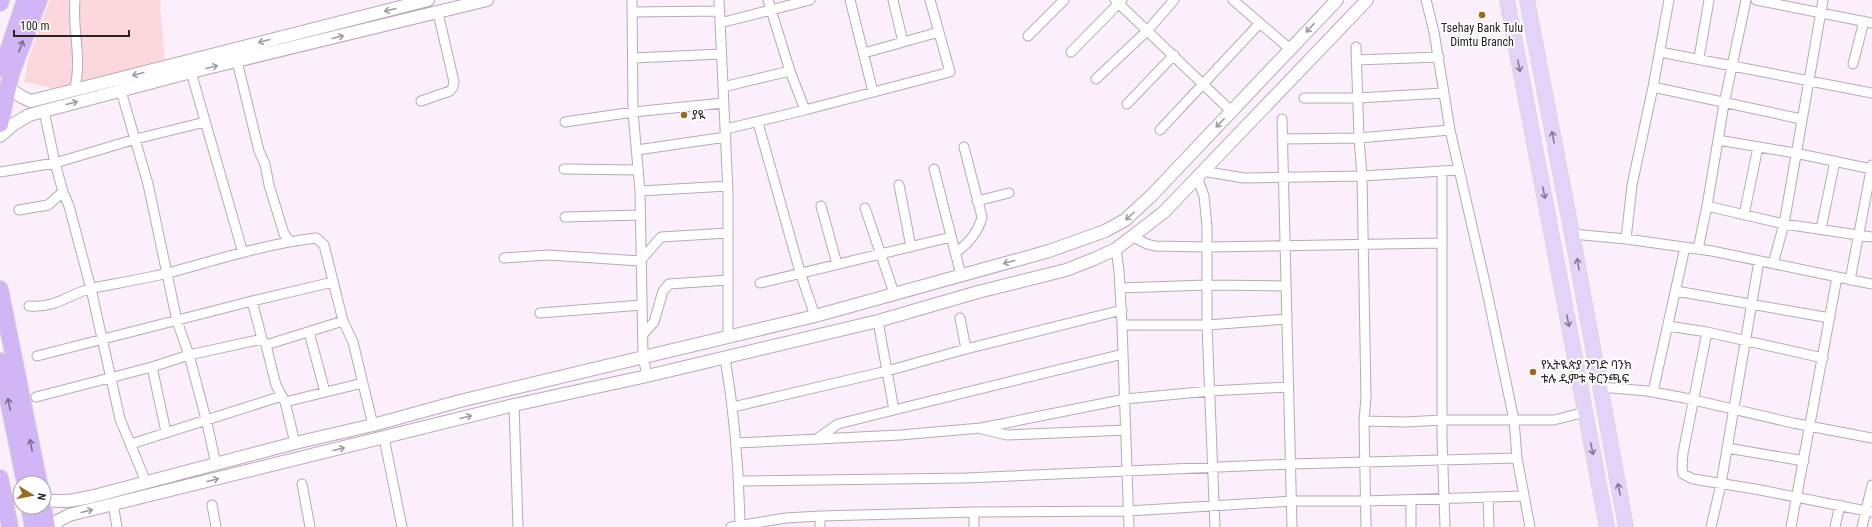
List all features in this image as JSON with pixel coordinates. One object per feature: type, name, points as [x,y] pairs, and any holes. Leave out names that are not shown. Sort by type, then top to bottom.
[{"type":"highway","points":[[0,124],[3,81],[25,0]]},
{"type":"highway","points":[[3,81],[19,50],[39,0]]},
{"type":"highway","points":[[0,289],[37,475]]},
{"type":"highway","points":[[0,361],[23,475]]},
{"type":"highway","points":[[0,478],[10,527]]},
{"type":"highway","points":[[31,515],[33,527]]},
{"type":"highway","points":[[45,515],[47,527]]},
{"type":"main road","points":[[3,81],[22,98],[32,101],[428,0]]},
{"type":"main road","points":[[0,136],[28,115],[191,72],[487,0]]},
{"type":"main road","points":[[52,501],[69,501],[295,443],[373,425],[460,401],[814,316],[1049,251],[1105,231],[1125,220],[1152,195],[1337,0]]},
{"type":"main road","points":[[52,527],[58,521],[69,515],[514,405],[725,358],[878,321],[978,292],[1066,270],[1116,249],[1164,212],[1367,0]]},
{"type":"main road","points":[[1507,0],[1607,527]]},
{"type":"main road","points":[[1527,0],[1626,527]]},
{"type":"street","points":[[74,91],[79,65],[75,23],[75,0]]},
{"type":"street","points":[[632,0],[633,112],[640,191],[640,261],[643,356],[646,376]]},
{"type":"street","points":[[719,0],[728,186],[728,336]]},
{"type":"street","points":[[720,23],[770,4],[810,0]]},
{"type":"street","points":[[850,0],[873,92]]},
{"type":"street","points":[[893,0],[903,42]]},
{"type":"street","points":[[637,150],[726,133],[805,110],[950,72],[930,0]]},
{"type":"street","points":[[1028,36],[1064,0]]},
{"type":"street","points":[[1096,79],[1148,30],[1174,0]]},
{"type":"street","points":[[1233,0],[1290,49]]},
{"type":"street","points":[[1426,0],[1439,57],[1443,93],[1450,130],[1486,287],[1514,420],[1517,458],[1530,527]]},
{"type":"street","points":[[1626,239],[1632,185],[1653,87],[1669,0]]},
{"type":"street","points":[[1699,58],[1709,0]]},
{"type":"street","points":[[1698,249],[1707,206],[1724,104],[1746,0]]},
{"type":"street","points":[[1756,0],[1820,14],[1868,22],[1853,64]]},
{"type":"street","points":[[1773,264],[1784,224],[1801,119],[1823,0]]},
{"type":"street","points":[[1071,52],[1119,1],[1231,111]]},
{"type":"street","points":[[770,4],[790,71],[805,110]]},
{"type":"street","points":[[632,12],[720,11]]},
{"type":"street","points":[[421,101],[450,91],[454,82],[438,13]]},
{"type":"street","points":[[1160,130],[1260,23]]},
{"type":"street","points":[[864,53],[939,32]]},
{"type":"street","points":[[1356,47],[1359,138],[1362,176],[1366,397],[1364,421],[1366,527]]},
{"type":"street","points":[[1660,52],[1699,58],[1872,93]]},
{"type":"street","points":[[633,58],[721,54]]},
{"type":"street","points":[[1127,104],[1174,55]]},
{"type":"street","points":[[1356,60],[1439,57]]},
{"type":"street","points":[[237,61],[259,151],[264,164],[268,185],[284,234],[289,240]]},
{"type":"street","points":[[723,87],[790,71]]},
{"type":"street","points":[[191,72],[243,253]]},
{"type":"street","points":[[1653,87],[1724,104],[1801,119]]},
{"type":"street","points":[[121,90],[148,184],[177,321],[189,355],[216,464]]},
{"type":"street","points":[[1304,98],[1358,98],[1443,93]]},
{"type":"street","points":[[565,122],[633,112],[724,103]]},
{"type":"street","points":[[44,111],[55,163],[63,192],[69,206],[91,288],[101,340],[120,419],[146,482]]},
{"type":"street","points":[[1282,120],[1286,319],[1293,501],[1292,527]]},
{"type":"street","points":[[0,172],[55,163],[136,139],[205,122]]},
{"type":"street","points":[[758,123],[814,316]]},
{"type":"street","points":[[1282,140],[1359,138],[1450,130]]},
{"type":"street","points":[[1718,140],[1872,168],[1850,280]]},
{"type":"street","points":[[955,254],[968,244],[978,228],[982,217],[964,147]]},
{"type":"street","points":[[1744,215],[1758,147]]},
{"type":"street","points":[[1821,229],[1835,161]]},
{"type":"street","points":[[564,169],[638,170]]},
{"type":"street","points":[[934,169],[961,275]]},
{"type":"street","points":[[1215,527],[1211,468],[1207,247],[1204,196],[1200,174],[1244,178],[1362,176],[1459,170]]},
{"type":"street","points":[[1442,171],[1442,420],[1445,527]]},
{"type":"street","points":[[640,191],[728,186]]},
{"type":"street","points":[[899,186],[911,247]]},
{"type":"street","points":[[19,210],[48,205],[63,192]]},
{"type":"street","points":[[977,201],[1009,193]]},
{"type":"street","points":[[821,206],[837,264]]},
{"type":"street","points":[[1707,206],[1784,224],[1872,237]]},
{"type":"street","points":[[865,208],[894,293]]},
{"type":"street","points":[[565,217],[640,215]]},
{"type":"street","points":[[640,261],[661,237],[728,233]]},
{"type":"street","points":[[1572,234],[1626,239],[1698,249],[1872,284]]},
{"type":"street","points":[[1132,237],[1155,246],[1207,247],[1363,243],[1441,243]]},
{"type":"street","points":[[29,306],[43,307],[56,304],[91,288],[168,273],[289,240],[316,238],[324,245],[342,321],[353,342],[373,425]]},
{"type":"street","points":[[760,283],[800,272],[951,238]]},
{"type":"street","points":[[1653,392],[1685,247]]},
{"type":"street","points":[[1116,249],[1122,310],[1129,527]]},
{"type":"street","points":[[504,258],[548,255],[640,261]]},
{"type":"street","points":[[1711,527],[1721,484],[1759,261]]},
{"type":"street","points":[[1791,527],[1837,277]]},
{"type":"street","points":[[643,334],[654,322],[663,291],[669,284],[728,280]]},
{"type":"street","points":[[38,356],[252,301],[333,282]]},
{"type":"street","points":[[1120,288],[1207,285],[1286,286]]},
{"type":"street","points":[[1676,291],[1830,318]]},
{"type":"street","points":[[252,301],[276,385],[283,399],[295,443]]},
{"type":"street","points":[[540,313],[642,305]]},
{"type":"street","points":[[733,407],[887,371],[966,349],[1122,310]]},
{"type":"street","points":[[960,318],[966,349]]},
{"type":"street","points":[[1122,325],[1208,325],[1286,319]]},
{"type":"street","points":[[36,397],[152,367],[189,355],[264,342],[309,332],[342,321]]},
{"type":"street","points":[[878,321],[894,410]]},
{"type":"street","points":[[1668,326],[1707,332],[1823,358]]},
{"type":"street","points":[[309,332],[325,392]]},
{"type":"street","points":[[1707,332],[1683,453],[1683,474],[1693,479],[1869,511]]},
{"type":"street","points":[[818,438],[838,424],[1123,354]]},
{"type":"street","points":[[725,358],[733,407],[739,481],[737,526],[786,518],[820,516],[974,512],[1128,511],[1293,501],[1365,501],[1524,496]]},
{"type":"street","points":[[152,367],[166,432]]},
{"type":"street","points":[[131,444],[206,419],[283,399],[325,392],[363,383]]},
{"type":"street","points":[[736,443],[900,435],[981,428],[1125,399],[1210,391],[1288,386]]},
{"type":"street","points":[[1600,387],[1653,392],[1872,438]]},
{"type":"street","points":[[514,405],[518,527]]},
{"type":"street","points":[[1364,421],[1406,422],[1442,420],[1562,419],[1585,412]]},
{"type":"street","points":[[981,428],[1007,435],[1126,430]]},
{"type":"street","points":[[384,438],[402,527]]},
{"type":"street","points":[[1727,448],[1804,461]]},
{"type":"street","points":[[739,481],[966,478],[1291,464],[1517,458]]},
{"type":"street","points":[[302,484],[310,527]]},
{"type":"street","points":[[1862,527],[1869,511],[1872,486]]},
{"type":"street","points":[[1488,497],[1489,527]]},
{"type":"street","points":[[1411,500],[1411,527]]},
{"type":"street","points":[[113,504],[117,527]]},
{"type":"street","points":[[212,505],[216,527]]},
{"type":"street","points":[[1835,527],[1840,505]]},
{"type":"street","points":[[974,512],[974,527]]},
{"type":"street","points":[[820,516],[820,527]]},
{"type":"shaded area","points":[[50,0],[161,0],[160,6],[165,61],[52,88],[24,82],[28,59]]},
{"type":"place","name":"Tsehay Bank Tulu Dimtu Branch","points":[[1482,15]]},
{"type":"place","name":"ያዪ","points":[[684,115]]},
{"type":"place","name":"የኢትዪጵያ ንግድ ባንክ ቱሉ ዲምቱ ቅርንጫፍ","points":[[1533,372]]}]
